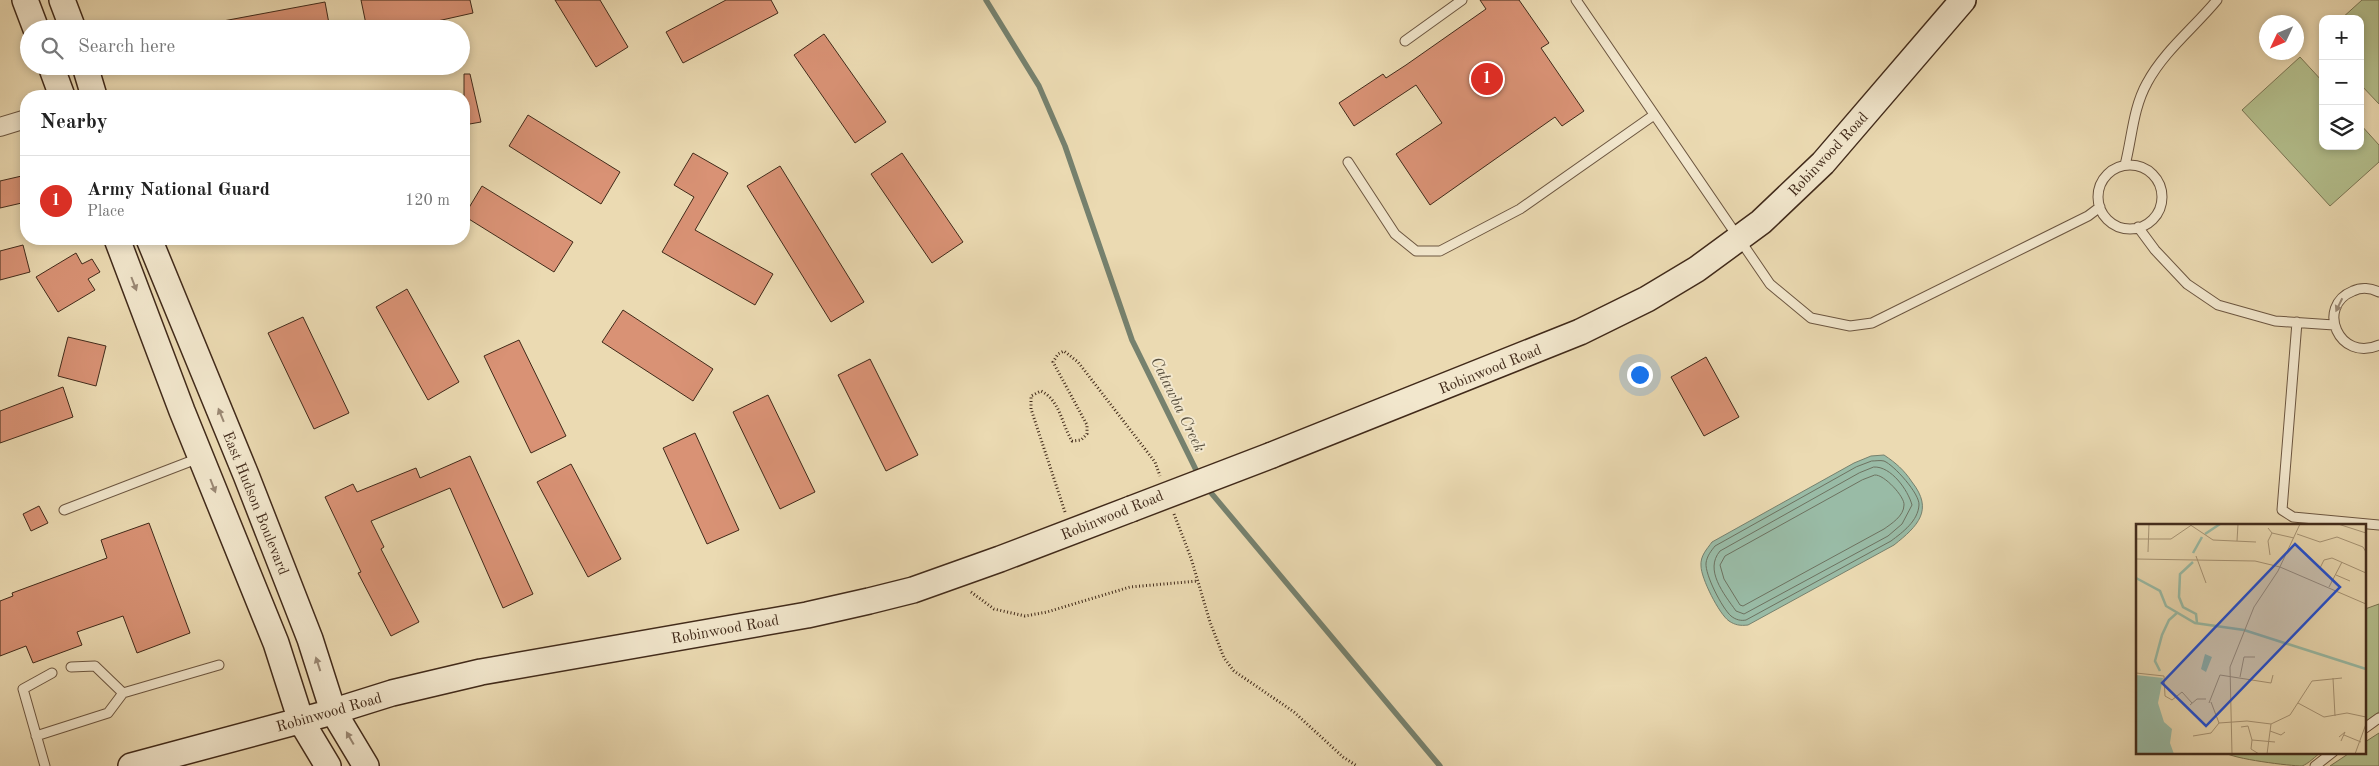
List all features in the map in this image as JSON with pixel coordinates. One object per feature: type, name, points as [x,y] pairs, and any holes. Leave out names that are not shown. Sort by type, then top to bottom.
[{"type":"main road","points":[[25,0],[33,20]]},
{"type":"main road","points":[[62,0],[70,20]]},
{"type":"main road","name":"Robinwood Road","points":[[131,766],[301,721],[392,693],[481,672],[807,615],[869,602],[954,575],[1131,509],[1580,332],[1647,298],[1697,269],[1762,222],[1823,163],[1963,0]]},
{"type":"main road","points":[[54,75],[60,90]]},
{"type":"main road","points":[[88,75],[92,90]]},
{"type":"main road","points":[[119,245],[201,457],[276,643],[301,721],[328,766]]},
{"type":"main road","name":"East Hudson Boulevard","points":[[150,245],[250,484],[310,639],[333,711],[366,766]]},
{"type":"street","points":[[0,126],[20,121]]},
{"type":"lane","points":[[1405,41],[1462,0]]},
{"type":"lane","points":[[1576,0],[1770,284],[1811,318],[1850,326],[1872,323],[2088,216],[2102,211]]},
{"type":"lane","points":[[2124,165],[2137,107],[2147,83],[2163,58],[2217,0]]},
{"type":"lane","points":[[1348,162],[1395,234],[1416,252],[1440,251],[1520,209],[1654,115]]},
{"type":"lane","points":[[2124,165],[2145,169],[2154,176],[2159,185],[2160,206],[2155,216],[2138,228],[2119,227],[2102,211],[2098,198],[2102,180],[2116,168],[2124,165]]},
{"type":"lane","points":[[2147,223],[2154,250]]},
{"type":"lane","points":[[2138,228],[2154,250],[2187,284],[2218,305],[2275,321],[2334,325]]},
{"type":"lane","points":[[2379,292],[2366,288],[2349,292],[2336,306],[2334,325],[2338,334],[2353,347],[2362,349],[2379,345]]},
{"type":"lane","points":[[2297,322],[2282,510],[2293,517],[2379,525]]},
{"type":"lane","points":[[64,510],[201,457]]},
{"type":"lane","points":[[36,736],[108,712],[124,693],[219,665]]},
{"type":"lane","points":[[71,667],[95,666],[124,693]]},
{"type":"lane","points":[[44,766],[23,689],[52,673]]},
{"type":"lane","points":[[2366,727],[2379,718]]},
{"type":"lane","points":[[2315,766],[2330,754]]},
{"type":"path","points":[[954,575],[972,593],[994,609],[1025,616],[1047,612],[1130,587],[1198,581]]},
{"type":"shaded area","points":[[2362,0],[2379,0],[2379,104],[2364,88],[2364,15],[2345,15]]},
{"type":"shaded area","points":[[2297,60],[2303,60],[2319,78],[2319,150],[2364,150],[2364,128],[2379,145],[2379,162],[2330,206],[2242,110]]},
{"type":"shaded area","points":[[2379,604],[2379,712],[2366,721],[2366,609]]},
{"type":"shaded area","points":[[2379,733],[2379,766],[2330,766],[2348,754],[2366,754],[2366,741]]},
{"type":"shaded area","points":[[2227,754],[2319,754],[2302,766],[2249,760]]},
{"type":"water","points":[[1884,455],[1906,474],[1919,492],[1922,509],[1920,517],[1910,531],[1894,545],[1748,625],[1740,625],[1729,621],[1720,611],[1711,595],[1702,572],[1701,566],[1704,553],[1712,542],[1854,463],[1871,456]]},
{"type":"building","points":[[361,0],[470,0],[473,13],[442,20],[365,20]]},
{"type":"building","points":[[555,0],[600,0],[628,47],[596,67]]},
{"type":"building","points":[[726,0],[771,0],[778,13],[683,63],[666,32]]},
{"type":"building","points":[[1480,0],[1519,0],[1549,43],[1541,48],[1584,111],[1562,126],[1555,117],[1430,205],[1396,154],[1442,123],[1416,85],[1354,126],[1339,103],[1383,74],[1386,78],[1486,9]]},
{"type":"building","points":[[325,2],[328,20],[228,20]]},
{"type":"building","points":[[824,34],[886,122],[855,143],[794,55]]},
{"type":"building","points":[[470,74],[481,122],[470,124],[470,90],[464,90],[464,75]]},
{"type":"building","points":[[528,115],[620,172],[601,204],[509,146]]},
{"type":"building","points":[[693,153],[728,173],[695,230],[773,274],[755,305],[662,252],[694,197],[674,185]]},
{"type":"building","points":[[902,153],[963,242],[932,263],[871,174]]},
{"type":"building","points":[[780,166],[864,302],[831,322],[747,186]]},
{"type":"building","points":[[20,176],[20,203],[0,208],[0,181]]},
{"type":"building","points":[[482,186],[573,242],[554,272],[470,220],[470,206]]},
{"type":"building","points":[[23,245],[30,272],[0,280],[0,251]]},
{"type":"building","points":[[76,253],[82,264],[92,259],[100,272],[88,279],[95,290],[58,312],[36,277]]},
{"type":"building","points":[[407,289],[459,382],[428,400],[376,307]]},
{"type":"building","points":[[623,310],[713,369],[693,401],[602,342]]},
{"type":"building","points":[[303,317],[349,413],[314,429],[268,333]]},
{"type":"building","points":[[68,337],[106,346],[96,386],[58,376]]},
{"type":"building","points":[[519,340],[566,436],[531,453],[484,356]]},
{"type":"building","points":[[1706,357],[1739,417],[1704,436],[1671,377]]},
{"type":"building","points":[[870,359],[918,455],[886,471],[838,375]]},
{"type":"building","points":[[63,387],[73,417],[0,443],[0,411]]},
{"type":"building","points":[[768,395],[815,492],[780,509],[733,412]]},
{"type":"building","points":[[695,433],[739,530],[707,544],[663,448]]},
{"type":"building","points":[[470,456],[533,594],[503,608],[450,488],[371,521],[384,547],[381,549],[419,622],[391,636],[358,573],[361,572],[325,497],[353,484],[357,492],[416,468],[420,478]]},
{"type":"building","points":[[571,464],[621,559],[588,577],[537,482]]},
{"type":"building","points":[[39,506],[48,523],[31,531],[23,514]]},
{"type":"building","points":[[149,523],[190,633],[137,653],[123,616],[77,632],[82,645],[33,663],[26,646],[0,656],[0,601],[13,596],[12,593],[107,558],[101,540]]},
{"type":"waterway","name":"Catawba Creek","points":[[986,0],[1039,86],[1065,146],[1132,340],[1199,476]]},
{"type":"waterway","name":"Catawba Creek","points":[[1207,488],[1440,766]]},
{"type":"place","name":"Army National Guard","points":[[1487,79]]}]
